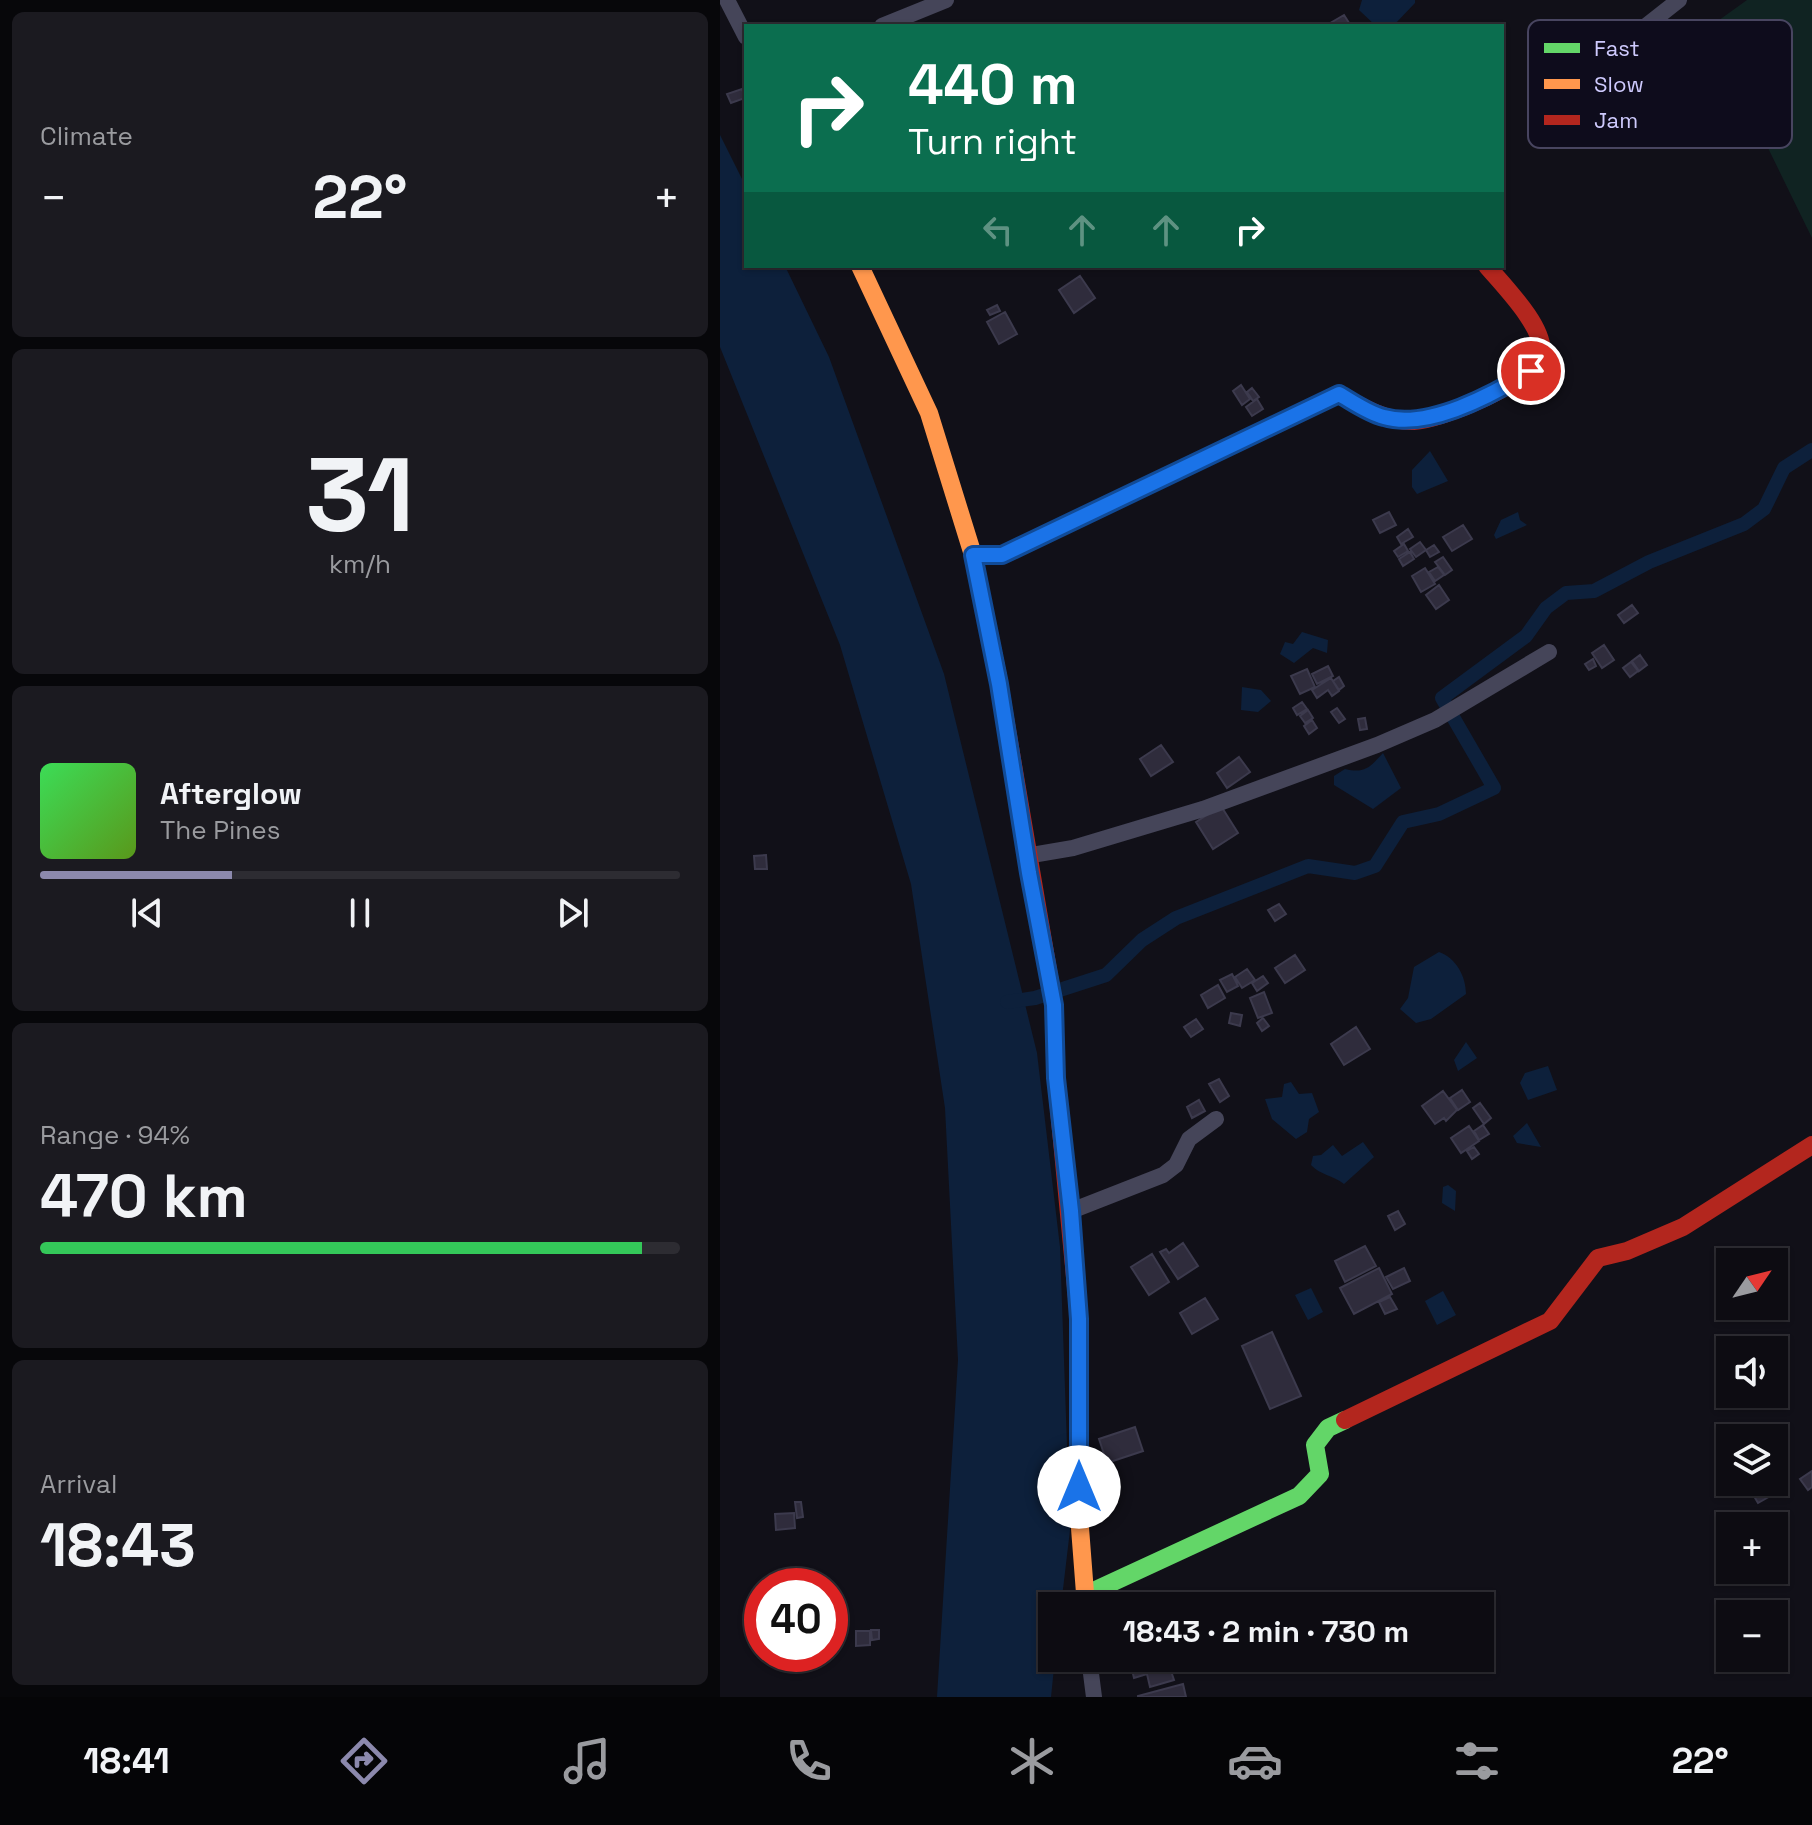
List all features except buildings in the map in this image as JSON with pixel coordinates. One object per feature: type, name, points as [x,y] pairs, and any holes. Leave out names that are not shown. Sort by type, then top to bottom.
[{"type":"street","points":[[727,0],[744,33]]},
{"type":"street","points":[[887,24],[946,0]]},
{"type":"street","points":[[1654,20],[1679,0]]},
{"type":"street","points":[[861,268],[929,413],[973,555],[1013,762],[1026,856],[1054,1005],[1056,1078],[1079,1319],[1079,1515],[1084,1592]]},
{"type":"street","points":[[973,555],[1002,555],[1339,394],[1385,418],[1418,421],[1487,398],[1531,371],[1541,355],[1540,336],[1489,268]]},
{"type":"street","points":[[1026,856],[1073,848],[1203,809],[1435,720],[1457,704],[1549,652]]},
{"type":"street","points":[[1071,1211],[1163,1175],[1176,1165],[1189,1139],[1216,1119]]},
{"type":"street","points":[[1101,1592],[1299,1496],[1320,1474],[1315,1445],[1328,1428],[1550,1321],[1598,1258],[1628,1252],[1664,1236],[1812,1145]]},
{"type":"street","points":[[1091,1672],[1094,1697]]},
{"type":"green space","points":[[1747,0],[1812,0],[1812,238],[1768,148],[1792,148],[1792,20],[1719,20]]},
{"type":"water","points":[[1362,0],[1415,0],[1395,24],[1374,24],[1359,10]]},
{"type":"water","points":[[720,135],[744,183],[744,268],[786,268],[829,357],[944,674],[1037,1053],[1060,1247],[1070,1530],[1063,1592],[1038,1592],[1038,1672],[1054,1672],[1051,1697],[937,1697],[958,1360],[945,1108],[911,884],[840,645],[720,347]]},
{"type":"water","points":[[1430,451],[1448,481],[1417,494],[1412,487],[1412,470]]},
{"type":"water","points":[[1518,512],[1520,520],[1527,525],[1496,539],[1494,535],[1501,520]]},
{"type":"water","points":[[1302,632],[1328,640],[1327,653],[1313,648],[1294,663],[1280,654],[1285,642],[1293,644]]},
{"type":"water","points":[[1242,687],[1261,690],[1271,701],[1258,712],[1241,710]]},
{"type":"water","points":[[1383,753],[1401,788],[1373,809],[1334,785],[1334,776],[1345,769],[1358,771],[1367,768]]},
{"type":"water","points":[[1439,952],[1459,968],[1466,994],[1431,1019],[1416,1023],[1400,1009],[1408,998],[1414,967]]},
{"type":"water","points":[[1466,1042],[1477,1058],[1458,1071],[1454,1060]]},
{"type":"water","points":[[1548,1066],[1557,1090],[1528,1100],[1520,1083],[1525,1073]]},
{"type":"water","points":[[1291,1082],[1299,1094],[1312,1093],[1319,1112],[1309,1119],[1307,1132],[1296,1139],[1272,1119],[1265,1099],[1282,1097],[1284,1084]]},
{"type":"water","points":[[1527,1123],[1541,1147],[1517,1143],[1513,1136]]},
{"type":"water","points":[[1363,1142],[1374,1157],[1344,1184],[1311,1165],[1313,1156],[1321,1155],[1333,1145],[1342,1156]]},
{"type":"water","points":[[1448,1185],[1456,1191],[1455,1211],[1442,1203],[1443,1187]]},
{"type":"water","points":[[1311,1288],[1323,1312],[1308,1320],[1295,1295]]},
{"type":"water","points":[[1443,1291],[1456,1315],[1437,1325],[1425,1301]]},
{"type":"waterway","points":[[1007,1002],[1035,998],[1106,975],[1142,940],[1176,918],[1308,866],[1355,873],[1375,866],[1403,822],[1439,814],[1494,788],[1442,698],[1526,636],[1546,608],[1566,593],[1594,591],[1649,562],[1744,524],[1764,509],[1784,468],[1812,450]]},
{"type":"traffic: fast","points":[[973,555],[1002,555],[1299,413]]},
{"type":"traffic: fast","points":[[1091,1592],[1299,1496],[1320,1474],[1315,1445],[1328,1428],[1345,1420]]},
{"type":"traffic: slow","points":[[861,268],[929,413],[973,555],[998,677]]},
{"type":"traffic: slow","points":[[1079,1369],[1079,1515],[1085,1592]]},
{"type":"traffic: jam","points":[[1299,413],[1339,394],[1384,416],[1404,421],[1427,419],[1485,398],[1522,376],[1535,365],[1541,354],[1541,344],[1531,320],[1489,268]]},
{"type":"traffic: jam","points":[[998,677],[1054,1005],[1056,1078],[1079,1319],[1079,1369]]},
{"type":"traffic: jam","points":[[1345,1420],[1550,1321],[1598,1258],[1627,1251],[1683,1227],[1812,1145]]},
{"type":"route","points":[[1079,1487],[1079,1319],[1056,1078],[1054,1005],[999,684],[973,555],[1002,555],[1339,394],[1385,418],[1418,421],[1487,398],[1531,371]]}]
